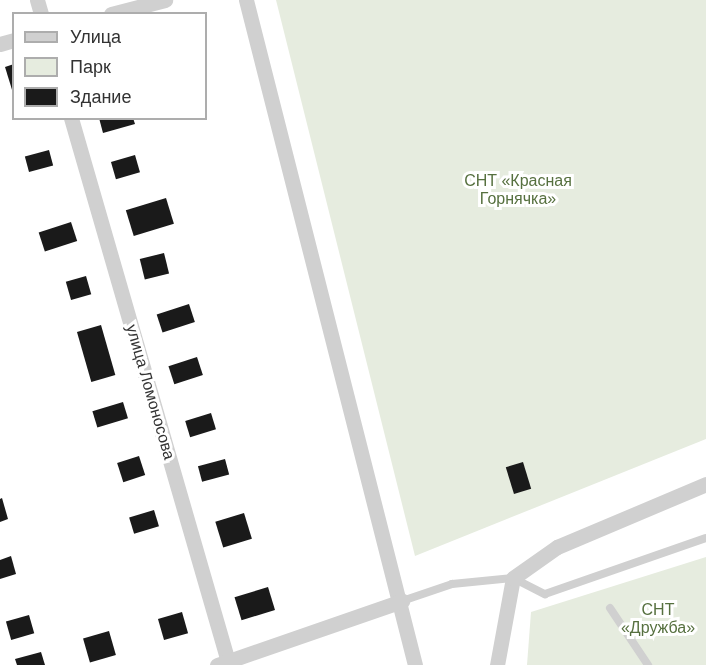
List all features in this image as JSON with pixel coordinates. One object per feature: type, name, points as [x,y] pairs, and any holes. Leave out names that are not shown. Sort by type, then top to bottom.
[{"type":"street","points":[[119,12],[165,0]]},
{"type":"street","points":[[247,0],[402,601],[415,665]]},
{"type":"street","name":"улица Ломоносова","points":[[72,120],[224,664]]},
{"type":"street","points":[[497,665],[513,578],[557,547],[706,484]]},
{"type":"street","points":[[224,664],[402,601]]},
{"type":"lane","points":[[402,601],[452,584],[513,578],[545,594],[706,538]]},
{"type":"lane","points":[[610,608],[648,665]]},
{"type":"green space","name":"СНТ «Красная Горнячка»","points":[[276,0],[706,0],[706,439],[415,556]]},
{"type":"green space","name":"СНТ «Дружба»","points":[[706,557],[706,665],[527,665],[531,612]]},
{"type":"building","points":[[12,65],[12,90],[5,67]]},
{"type":"building","points":[[100,120],[134,120],[135,124],[103,133]]},
{"type":"building","points":[[49,150],[53,165],[29,172],[25,156]]},
{"type":"building","points":[[135,155],[140,172],[116,179],[111,162]]},
{"type":"building","points":[[166,198],[174,224],[134,236],[126,210]]},
{"type":"building","points":[[71,222],[77,241],[45,252],[39,233]]},
{"type":"building","points":[[164,253],[169,273],[145,279],[140,259]]},
{"type":"building","points":[[86,276],[91,294],[71,300],[66,282]]},
{"type":"building","points":[[189,304],[195,322],[163,333],[157,315]]},
{"type":"building","points":[[101,325],[115,375],[91,382],[77,332]]},
{"type":"building","points":[[197,357],[203,375],[174,384],[168,366]]},
{"type":"building","points":[[123,402],[128,418],[97,428],[92,411]]},
{"type":"building","points":[[211,413],[216,429],[190,437],[185,421]]},
{"type":"building","points":[[139,456],[145,475],[123,482],[117,463]]},
{"type":"building","points":[[225,459],[229,474],[202,482],[198,466]]},
{"type":"building","points":[[523,462],[531,489],[514,494],[506,467]]},
{"type":"building","points":[[2,498],[8,519],[0,522],[0,499]]},
{"type":"building","points":[[154,510],[159,526],[134,534],[129,518]]},
{"type":"building","points":[[244,513],[252,539],[223,548],[215,522]]},
{"type":"building","points":[[11,556],[16,574],[0,579],[0,560]]},
{"type":"building","points":[[268,587],[275,610],[242,620],[235,597]]},
{"type":"building","points":[[182,612],[188,633],[164,640],[158,619]]},
{"type":"building","points":[[29,615],[34,633],[11,640],[6,622]]},
{"type":"building","points":[[109,631],[116,655],[90,662],[83,638]]},
{"type":"building","points":[[41,652],[45,665],[17,665],[15,659]]}]
